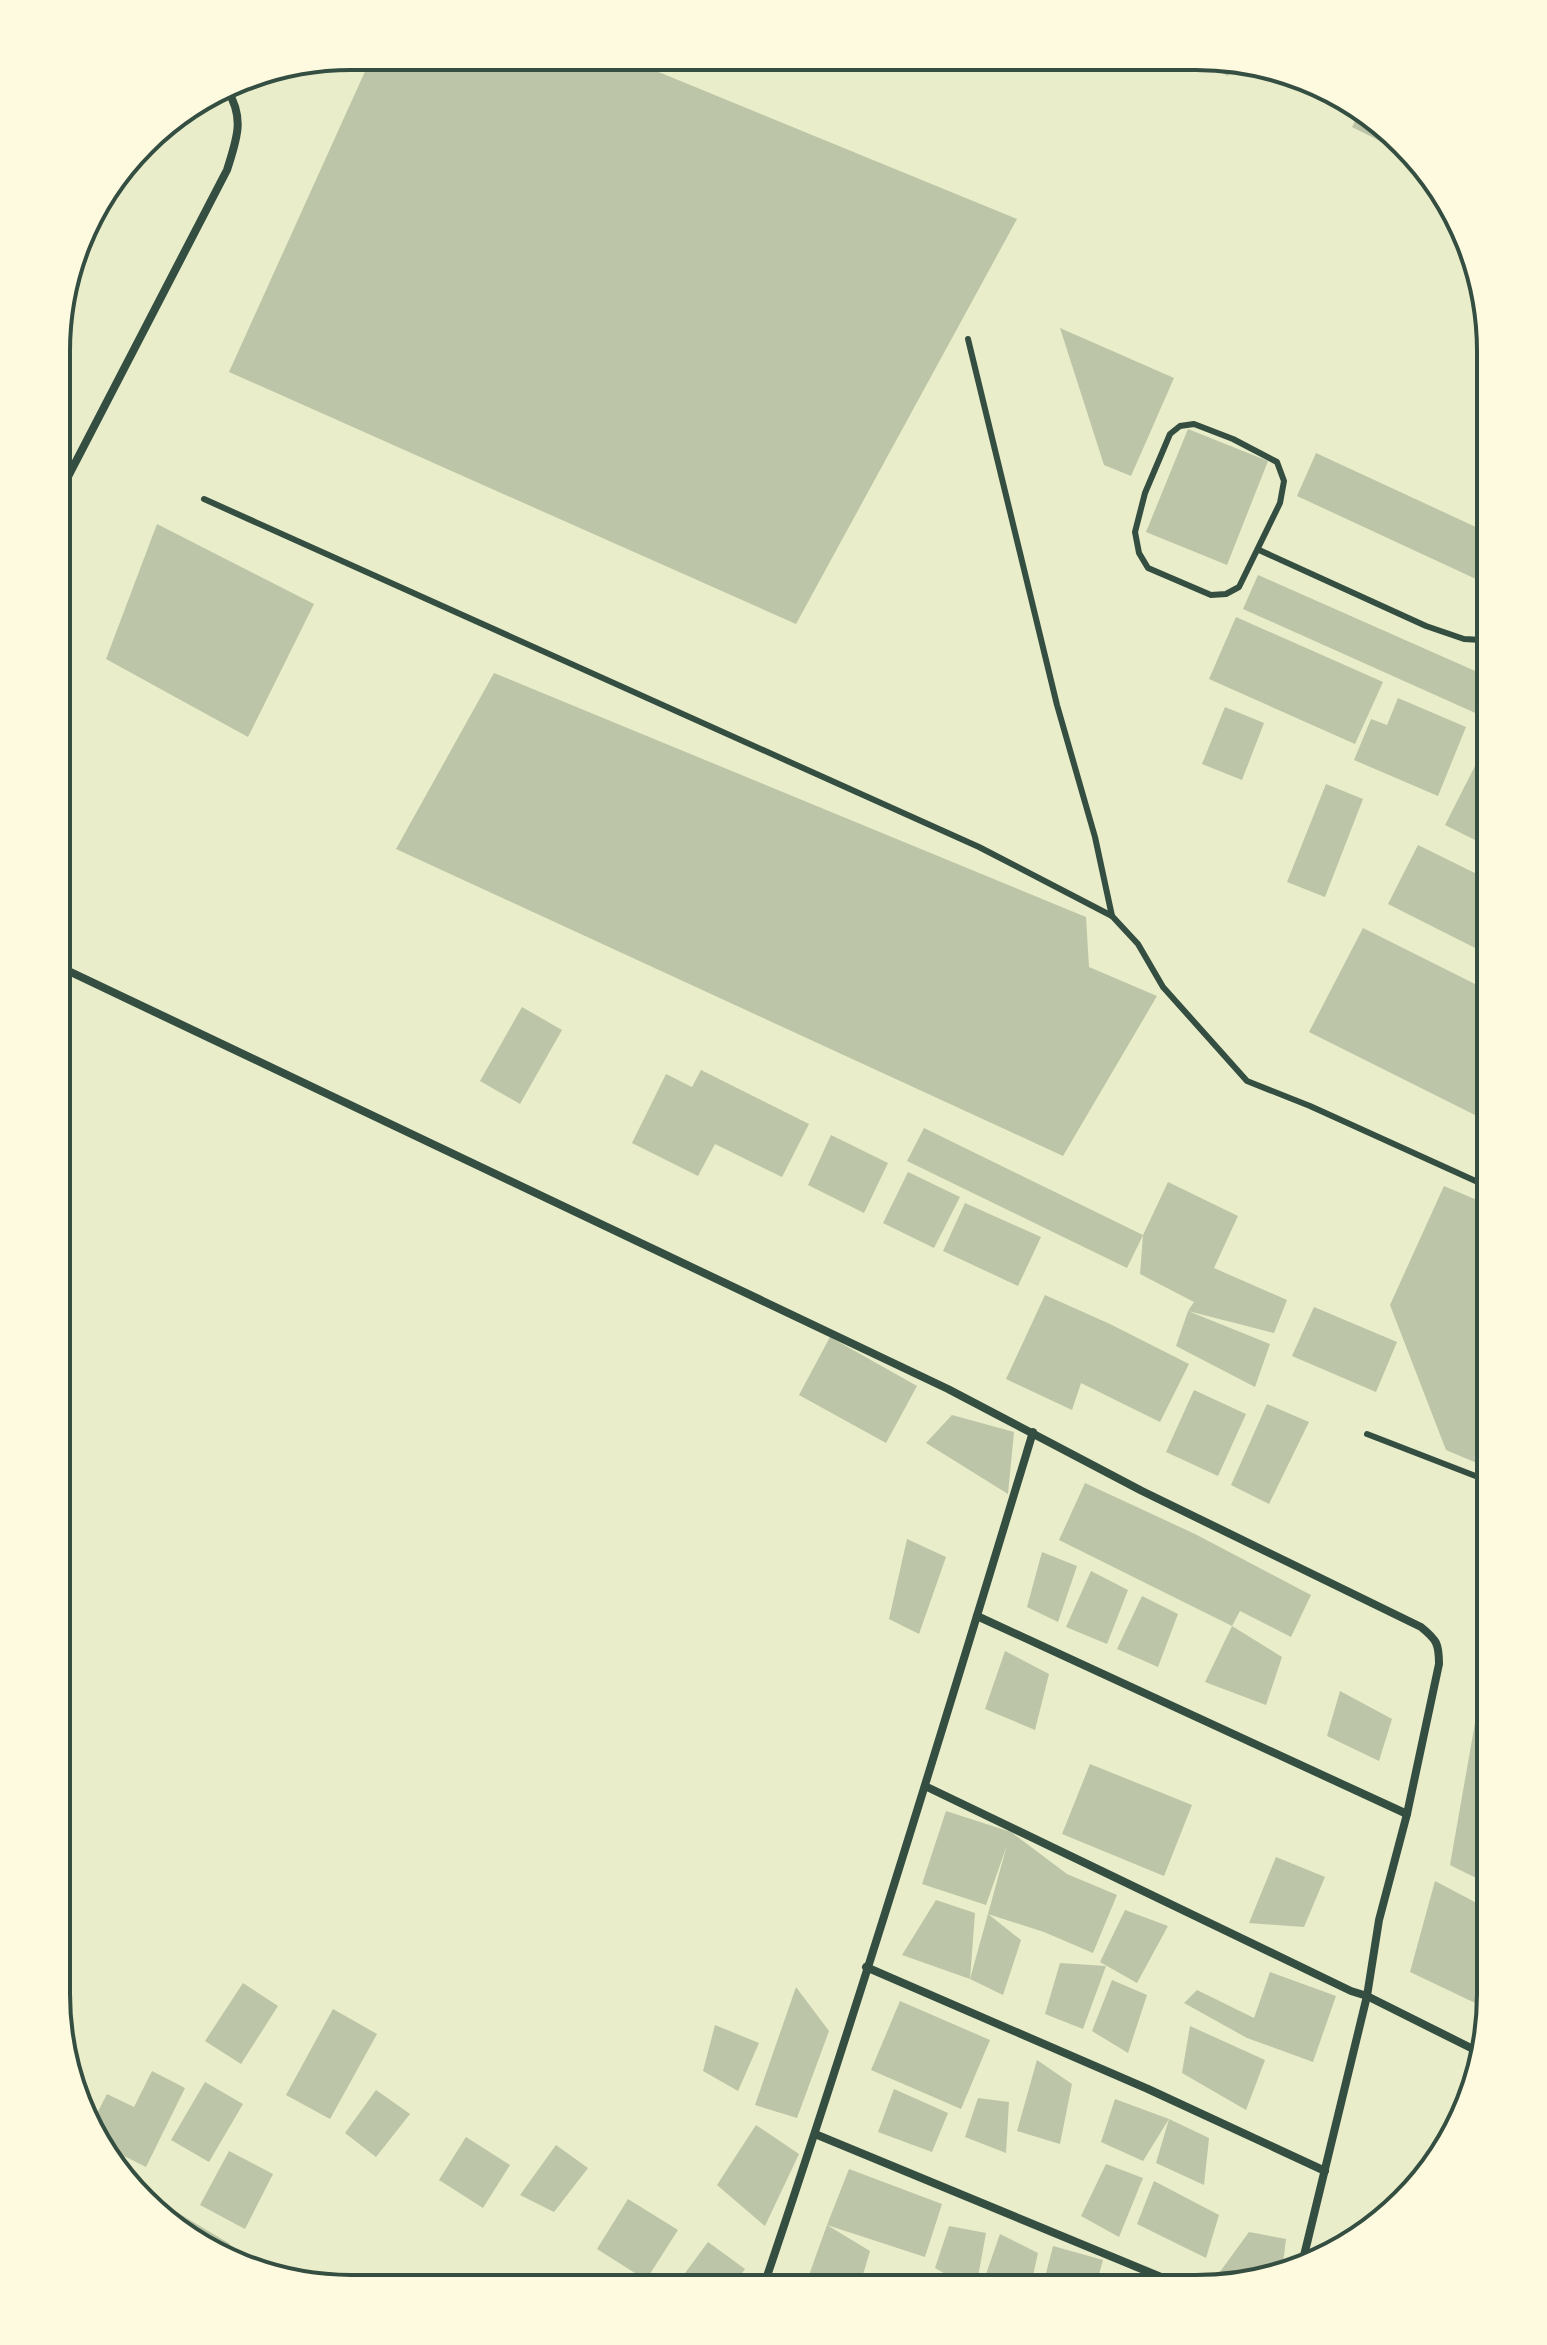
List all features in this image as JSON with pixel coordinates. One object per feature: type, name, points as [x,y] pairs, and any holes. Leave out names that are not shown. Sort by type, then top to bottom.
[{"type":"street","points":[[70,473],[227,170],[239,119],[232,97]]},
{"type":"street","points":[[70,972],[919,1375],[1142,1491],[1421,1627],[1435,1637],[1439,1664],[1407,1814],[1379,1920],[1367,1996],[1305,2253]]},
{"type":"street","points":[[767,2275],[925,1786],[1033,1432]]},
{"type":"street","points":[[977,1616],[1407,1814]]},
{"type":"street","points":[[925,1786],[1472,2048]]},
{"type":"street","points":[[866,1967],[1148,2089],[1325,2171]]},
{"type":"street","points":[[815,2134],[1156,2275]]},
{"type":"lane","points":[[968,339],[1057,705],[1095,837],[1112,916]]},
{"type":"lane","points":[[1194,424],[1277,462],[1284,481],[1280,503],[1259,550],[1239,587],[1226,594],[1211,595],[1148,568],[1139,553],[1135,532],[1149,478],[1170,434],[1180,426],[1194,424]]},
{"type":"lane","points":[[204,499],[979,847],[1112,916],[1138,944],[1163,987],[1247,1081],[1477,1181]]},
{"type":"lane","points":[[1259,550],[1426,626],[1464,639],[1477,640]]},
{"type":"lane","points":[[1367,1434],[1476,1476]]},
{"type":"building","points":[[365,71],[655,71],[1017,219],[796,624],[229,372]]},
{"type":"building","points":[[1356,120],[1385,144],[1352,127]]},
{"type":"building","points":[[1060,328],[1174,378],[1131,476],[1104,465]]},
{"type":"building","points":[[1188,429],[1268,461],[1227,565],[1146,532]]},
{"type":"building","points":[[1316,453],[1477,527],[1477,579],[1297,496]]},
{"type":"building","points":[[157,524],[314,604],[248,737],[106,659]]},
{"type":"building","points":[[1258,575],[1477,672],[1477,714],[1243,609]]},
{"type":"building","points":[[1236,617],[1383,682],[1355,744],[1209,679]]},
{"type":"building","points":[[494,673],[1086,917],[1089,967],[1157,996],[1063,1156],[396,849]]},
{"type":"building","points":[[1398,698],[1466,727],[1438,796],[1354,760],[1371,719],[1387,725]]},
{"type":"building","points":[[1225,707],[1264,723],[1242,780],[1202,764]]},
{"type":"building","points":[[1475,766],[1477,841],[1445,825]]},
{"type":"building","points":[[1326,784],[1363,799],[1325,897],[1287,882]]},
{"type":"building","points":[[1418,845],[1477,874],[1477,949],[1388,904]]},
{"type":"building","points":[[1363,928],[1477,985],[1477,1116],[1309,1032]]},
{"type":"building","points":[[522,1007],[562,1030],[520,1104],[480,1081]]},
{"type":"building","points":[[701,1070],[809,1124],[782,1177],[715,1144],[698,1176],[632,1143],[666,1074],[692,1087]]},
{"type":"building","points":[[924,1128],[1143,1235],[1127,1268],[907,1161]]},
{"type":"building","points":[[831,1135],[888,1163],[864,1213],[808,1185]]},
{"type":"building","points":[[908,1172],[960,1197],[934,1248],[883,1223]]},
{"type":"building","points":[[1168,1182],[1238,1216],[1214,1268],[1287,1300],[1274,1333],[1188,1311],[1194,1302],[1140,1274],[1143,1235]]},
{"type":"building","points":[[1444,1186],[1476,1200],[1476,1463],[1446,1450],[1390,1305]]},
{"type":"building","points":[[965,1203],[1041,1237],[1018,1286],[943,1251]]},
{"type":"building","points":[[1045,1295],[1189,1364],[1160,1422],[1081,1383],[1072,1410],[1006,1379]]},
{"type":"building","points":[[1314,1307],[1397,1342],[1376,1392],[1292,1356]]},
{"type":"building","points":[[1188,1311],[1270,1344],[1255,1387],[1176,1346]]},
{"type":"building","points":[[830,1337],[917,1386],[886,1443],[799,1395]]},
{"type":"building","points":[[1194,1390],[1246,1414],[1218,1476],[1166,1452]]},
{"type":"building","points":[[1267,1404],[1309,1422],[1269,1504],[1231,1485]]},
{"type":"building","points":[[952,1415],[1014,1432],[1008,1494],[926,1443]]},
{"type":"building","points":[[1085,1483],[1195,1534],[1311,1595],[1291,1637],[1240,1611],[1232,1626],[1059,1540]]},
{"type":"building","points":[[907,1539],[946,1557],[919,1634],[889,1619]]},
{"type":"building","points":[[1042,1552],[1077,1566],[1058,1622],[1027,1607]]},
{"type":"building","points":[[1091,1571],[1128,1590],[1107,1644],[1066,1627]]},
{"type":"building","points":[[1142,1596],[1178,1614],[1158,1667],[1117,1649]]},
{"type":"building","points":[[1232,1626],[1282,1657],[1266,1705],[1205,1682]]},
{"type":"building","points":[[1005,1651],[1049,1674],[1035,1730],[985,1709]]},
{"type":"building","points":[[1340,1691],[1392,1719],[1379,1761],[1327,1736]]},
{"type":"building","points":[[1476,1716],[1476,1878],[1450,1865]]},
{"type":"building","points":[[1090,1764],[1192,1805],[1164,1876],[1062,1834]]},
{"type":"building","points":[[946,1811],[1011,1832],[1067,1874],[1117,1895],[1093,1953],[1044,1932],[988,1914],[1021,1940],[1003,1995],[970,1979],[1007,1845],[986,1905],[922,1884]]},
{"type":"building","points":[[1276,1857],[1325,1877],[1304,1927],[1249,1923]]},
{"type":"building","points":[[1435,1881],[1476,1903],[1476,2003],[1410,1972]]},
{"type":"building","points":[[936,1900],[975,1913],[970,1979],[902,1955]]},
{"type":"building","points":[[1125,1910],[1168,1926],[1137,1983],[1100,1962]]},
{"type":"building","points":[[1060,1963],[1106,1966],[1083,2029],[1045,2014]]},
{"type":"building","points":[[1270,1972],[1336,1996],[1313,2062],[1247,2038],[1184,2003],[1197,1990],[1254,2018]]},
{"type":"building","points":[[1112,1980],[1147,1995],[1128,2053],[1092,2031]]},
{"type":"building","points":[[243,1983],[278,2006],[241,2064],[205,2041]]},
{"type":"building","points":[[796,1987],[829,2031],[797,2118],[755,2105]]},
{"type":"building","points":[[900,2001],[990,2040],[961,2109],[871,2070]]},
{"type":"building","points":[[333,2009],[377,2034],[330,2119],[286,2095]]},
{"type":"building","points":[[715,2025],[759,2043],[738,2091],[703,2071]]},
{"type":"building","points":[[1190,2026],[1265,2060],[1246,2110],[1182,2073]]},
{"type":"building","points":[[1037,2060],[1072,2084],[1060,2144],[1017,2131]]},
{"type":"building","points":[[152,2071],[185,2088],[146,2167],[120,2154],[97,2114],[107,2094],[134,2107]]},
{"type":"building","points":[[205,2082],[243,2104],[209,2162],[171,2140]]},
{"type":"building","points":[[894,2089],[948,2113],[932,2152],[878,2132]]},
{"type":"building","points":[[376,2090],[410,2114],[376,2157],[345,2133]]},
{"type":"building","points":[[978,2098],[1009,2102],[1006,2153],[965,2137]]},
{"type":"building","points":[[1115,2099],[1169,2119],[1143,2161],[1101,2142]]},
{"type":"building","points":[[1169,2119],[1209,2138],[1204,2185],[1156,2163]]},
{"type":"building","points":[[756,2125],[799,2154],[765,2226],[717,2185]]},
{"type":"building","points":[[466,2137],[510,2165],[483,2208],[439,2180]]},
{"type":"building","points":[[556,2145],[588,2168],[554,2212],[520,2195]]},
{"type":"building","points":[[229,2151],[273,2174],[245,2229],[200,2205]]},
{"type":"building","points":[[1106,2164],[1143,2178],[1119,2237],[1081,2216]]},
{"type":"building","points":[[849,2169],[942,2204],[925,2257],[827,2225]]},
{"type":"building","points":[[1154,2181],[1219,2215],[1206,2258],[1137,2224]]},
{"type":"building","points":[[628,2199],[678,2230],[649,2275],[638,2275],[597,2249]]},
{"type":"building","points":[[169,2207],[230,2244],[228,2247],[195,2228]]},
{"type":"building","points":[[827,2225],[870,2251],[863,2275],[809,2275]]},
{"type":"building","points":[[949,2226],[986,2233],[978,2275],[947,2275],[935,2268]]},
{"type":"building","points":[[1249,2232],[1286,2239],[1283,2261],[1250,2270],[1219,2274]]},
{"type":"building","points":[[1000,2234],[1038,2253],[1033,2275],[986,2275]]},
{"type":"building","points":[[708,2242],[745,2269],[741,2275],[684,2275]]},
{"type":"building","points":[[1053,2246],[1103,2260],[1099,2275],[1046,2275]]}]
